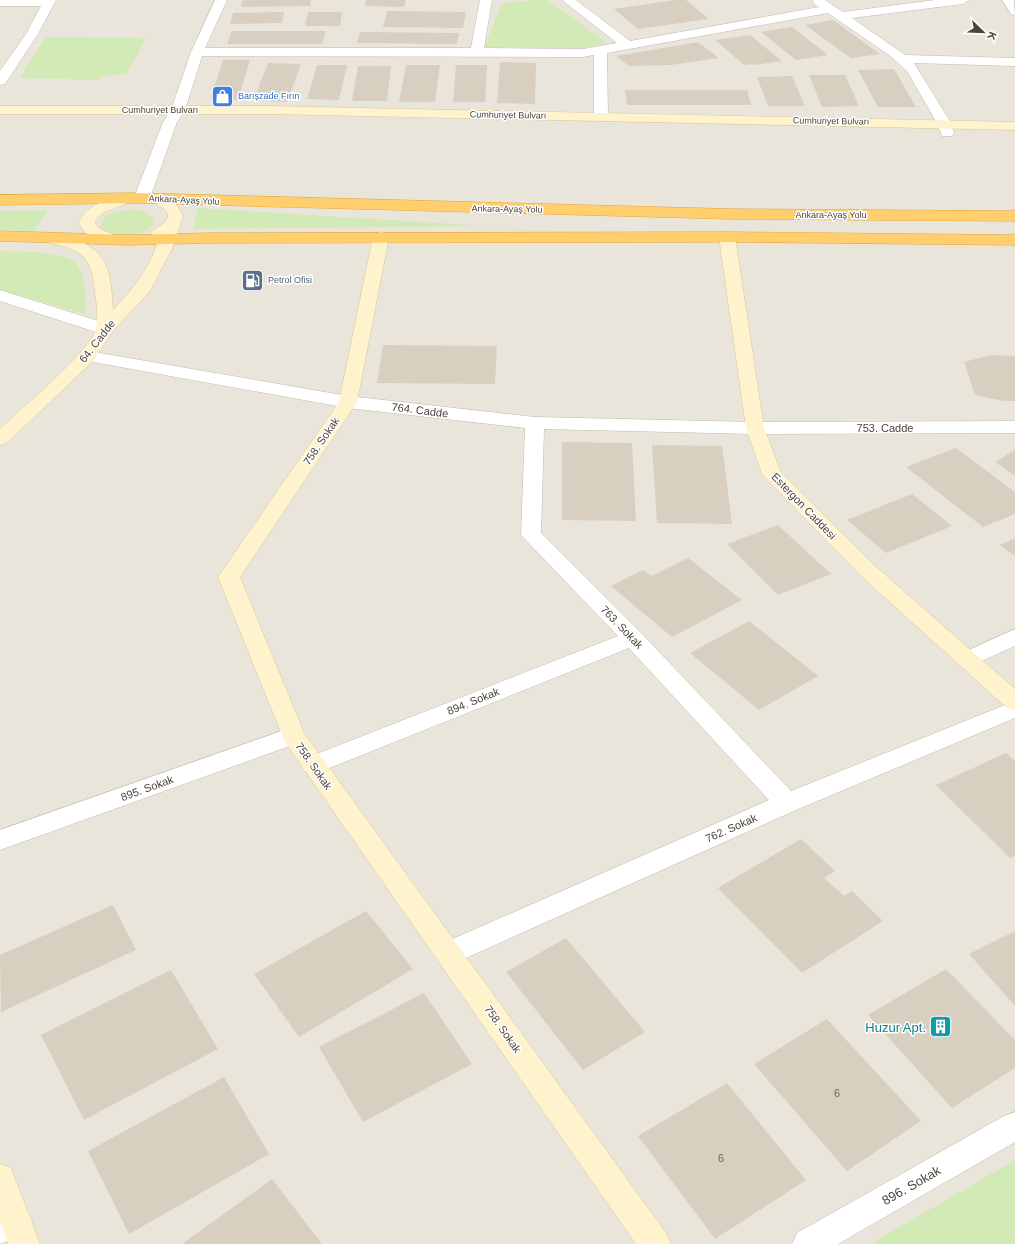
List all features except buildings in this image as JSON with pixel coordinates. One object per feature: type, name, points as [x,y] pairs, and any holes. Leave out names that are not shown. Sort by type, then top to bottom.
[{"type":"highway","name":"Ankara-Ayaş Yolu","points":[[0,200],[142,198],[160,200],[732,214],[1015,216]]},
{"type":"highway","points":[[0,236],[54,239],[100,237],[139,239],[168,237],[727,237],[1015,240]]},
{"type":"main road","name":"Cumhuriyet Bulvarı","points":[[0,110],[278,110],[601,117],[945,128],[1015,135]]},
{"type":"main road","name":"Cumhuriyet Bulvarı","points":[[0,121],[945,128],[1015,126]]},
{"type":"main road","points":[[92,254],[100,237],[89,229],[87,222],[90,214],[111,202],[125,199]]},
{"type":"main road","name":"64. Cadde","points":[[0,439],[88,356],[105,329],[144,287],[177,216],[176,210],[170,204],[160,200]]},
{"type":"main road","name":"758. Sokak","points":[[381,237],[348,402],[229,577],[294,736],[313,765],[449,953],[655,1244]]},
{"type":"main road","name":"Estergon Caddesi","points":[[727,237],[755,428],[772,474],[867,570],[1015,702]]},
{"type":"main road","points":[[54,239],[78,246],[92,254],[102,274],[105,329]]},
{"type":"main road","points":[[0,1178],[13,1231]]},
{"type":"street","points":[[142,198],[170,122],[178,110],[197,52],[221,0]]},
{"type":"street","points":[[477,51],[486,0]]},
{"type":"street","points":[[568,0],[628,46]]},
{"type":"street","points":[[817,0],[894,52],[912,69],[945,128]]},
{"type":"street","points":[[197,52],[600,51],[836,13],[963,0]]},
{"type":"street","points":[[1008,0],[1015,11]]},
{"type":"street","points":[[0,2],[49,1],[32,34],[0,81]]},
{"type":"street","points":[[600,51],[601,117]]},
{"type":"street","points":[[902,60],[1015,62]]},
{"type":"street","points":[[0,295],[105,329]]},
{"type":"street","name":"764. Cadde","points":[[88,356],[348,402],[535,423],[755,428]]},
{"type":"street","name":"763. Sokak","points":[[535,423],[531,535],[633,638],[787,803]]},
{"type":"street","name":"753. Cadde","points":[[755,428],[1015,427]]},
{"type":"street","name":"894. Sokak","points":[[313,765],[633,638]]},
{"type":"street","points":[[968,659],[1015,638]]},
{"type":"street","name":"762. Sokak","points":[[449,953],[787,803],[1015,709]]},
{"type":"street","name":"895. Sokak","points":[[0,840],[294,736]]},
{"type":"street","name":"896. Sokak","points":[[808,1244],[1015,1126]]},
{"type":"shaded area","points":[[0,0],[1015,0],[1015,1244],[0,1244]]},
{"type":"green space","points":[[548,0],[607,43],[584,48],[484,47],[502,3]]},
{"type":"green space","points":[[45,37],[146,38],[127,74],[101,76],[100,80],[20,78]]},
{"type":"green space","points":[[198,208],[486,226],[193,229]]},
{"type":"green space","points":[[48,210],[33,231],[0,229],[0,211]]},
{"type":"green space","points":[[119,211],[143,211],[154,217],[153,224],[149,229],[142,232],[123,235],[114,234],[101,227],[104,218],[108,215]]},
{"type":"green space","points":[[0,251],[51,254],[61,256],[76,263],[80,268],[84,280],[85,314],[0,290]]},
{"type":"green space","points":[[1015,1160],[1015,1244],[870,1244]]},
{"type":"place","name":"Barışzade Fırın","points":[[223,96]]},
{"type":"place","name":"Petrol Ofisi","points":[[253,280]]},
{"type":"place","name":"Huzur Apt.","points":[[941,1027]]}]
